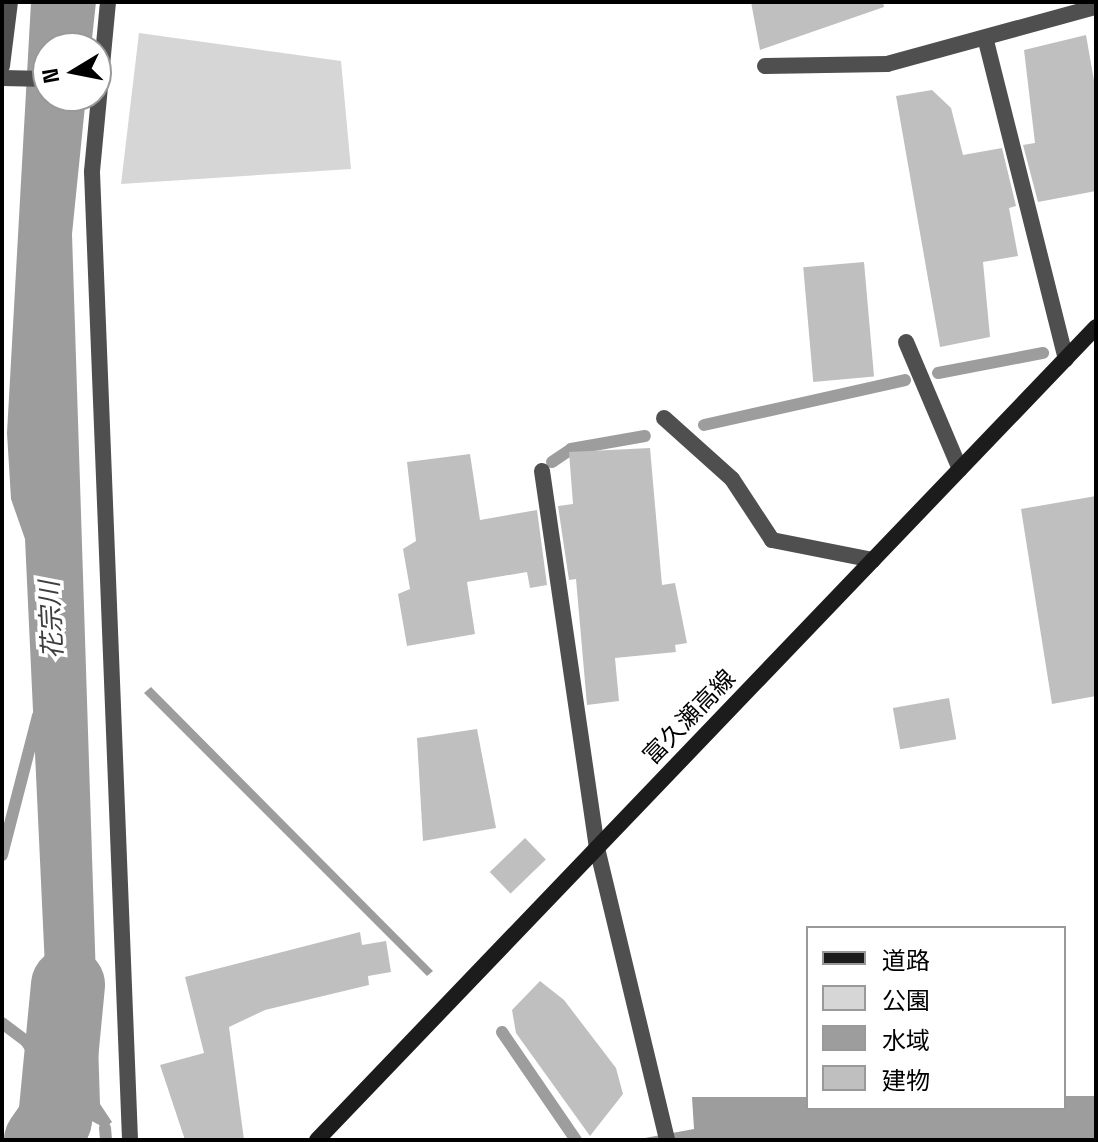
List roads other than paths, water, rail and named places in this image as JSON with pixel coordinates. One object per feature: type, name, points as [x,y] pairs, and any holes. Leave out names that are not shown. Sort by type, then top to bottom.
[{"type":"main road","name":"富久瀬高線","points":[[317,1140],[1096,327]]},
{"type":"street","points":[[2,66],[10,2]]},
{"type":"street","points":[[104,32],[108,2]]},
{"type":"street","points":[[765,66],[887,64],[986,41],[1096,7]]},
{"type":"street","points":[[986,41],[1066,359]]},
{"type":"street","points":[[2,78],[32,79]]},
{"type":"street","points":[[95,112],[92,172],[130,1140]]},
{"type":"street","points":[[906,342],[960,469]]},
{"type":"street","points":[[664,418],[732,479],[772,540],[873,560]]},
{"type":"street","points":[[542,471],[597,848],[667,1140]]},
{"type":"water","points":[[31,2],[96,2],[93,32],[32,32],[32,112],[84,112],[72,234],[100,1104],[112,1122],[105,1128],[84,1117],[50,1075],[25,539],[11,499],[7,433]]},
{"type":"water","points":[[151,687],[433,971],[427,976],[144,693]]},
{"type":"water","points":[[44,1078],[78,1123],[66,1140],[10,1140]]},
{"type":"water","points":[[1066,1096],[1096,1096],[1096,1140],[634,1140],[694,1129],[692,1097],[806,1097],[806,1110],[1066,1110]]},
{"type":"waterway","points":[[938,373],[1043,353]]},
{"type":"waterway","points":[[704,425],[905,380]]},
{"type":"waterway","points":[[552,462],[571,449],[645,436]]},
{"type":"waterway","points":[[2,855],[38,716]]},
{"type":"waterway","name":"花宗川","points":[[41,1140],[55,1120],[68,985]]},
{"type":"waterway","points":[[2,1023],[26,1041],[58,1089]]},
{"type":"waterway","points":[[502,1032],[576,1140]]},
{"type":"waterway","points":[[105,1128],[106,1140]]}]
